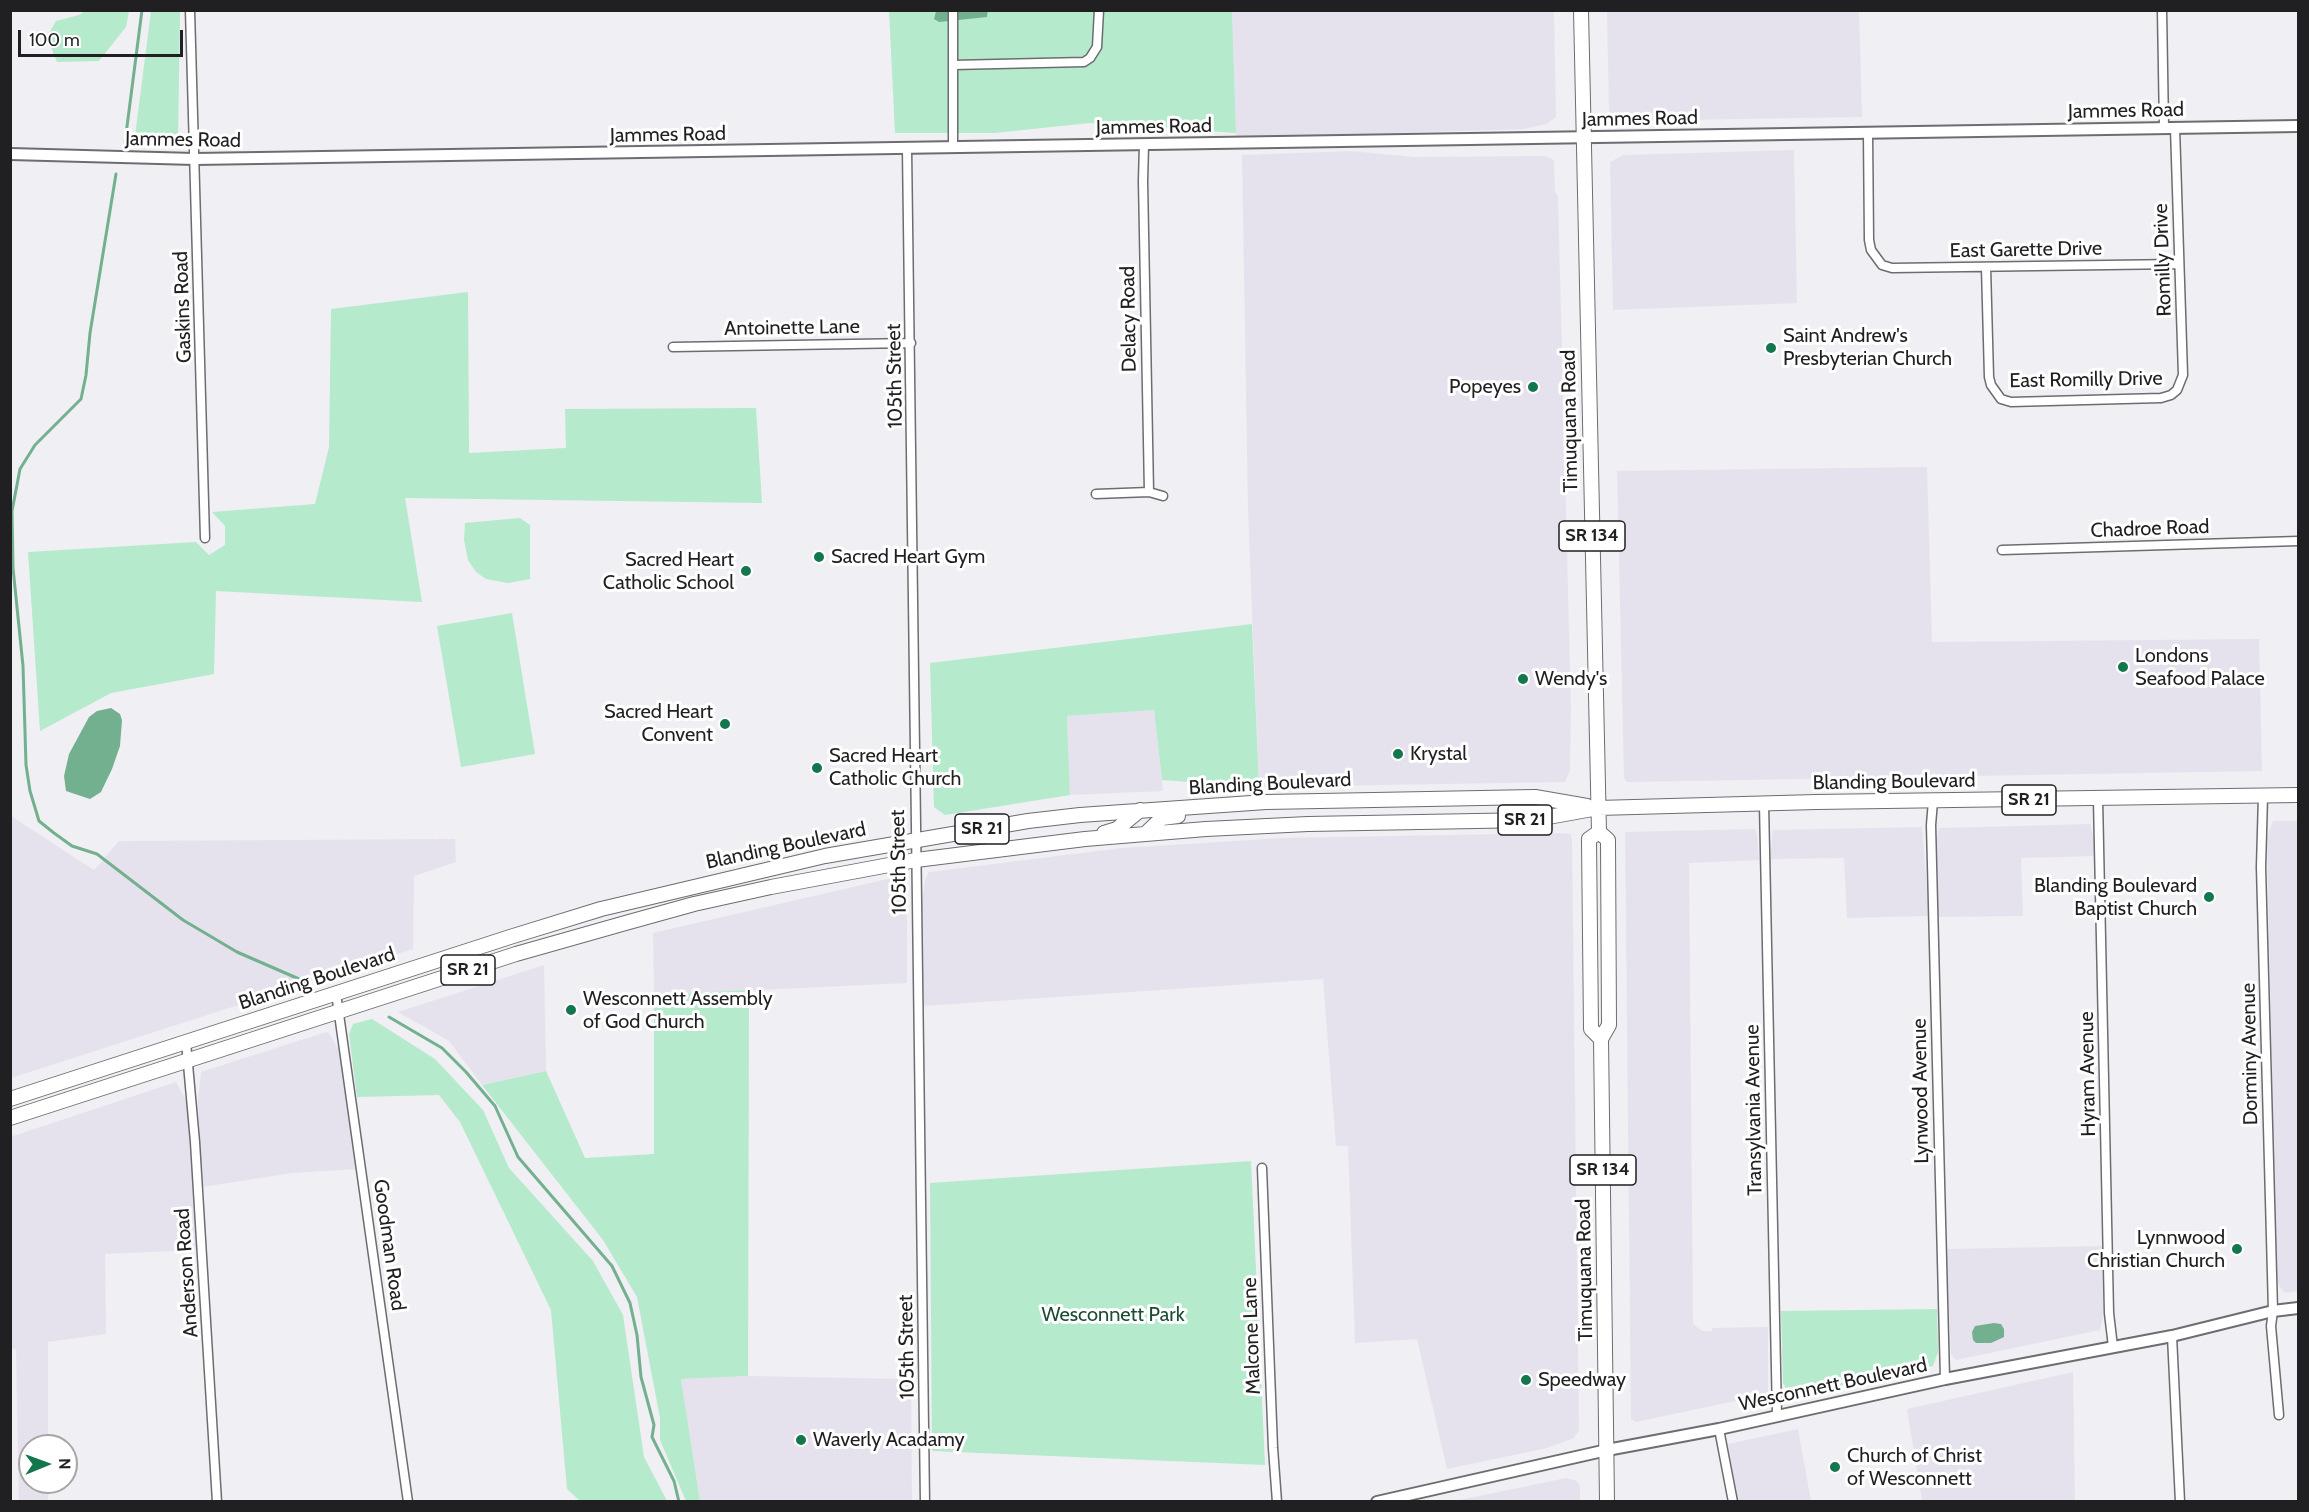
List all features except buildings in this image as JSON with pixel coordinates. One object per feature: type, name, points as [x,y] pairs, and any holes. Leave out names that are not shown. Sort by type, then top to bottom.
[{"type":"main road","name":"Timuquana Road","points":[[1581,10],[1598,808],[1599,832],[1608,840],[1610,1025],[1601,1039],[1607,1502]]},
{"type":"main road","name":"Blanding Boulevard","points":[[13,1117],[516,954],[694,904],[916,860],[1144,834],[1308,824],[1532,820],[1598,808],[2298,795]]},
{"type":"main road","name":"Blanding Boulevard","points":[[12,1098],[601,909],[825,856],[1028,821],[1140,810],[1238,804],[1535,796],[1598,808]]},
{"type":"main road","points":[[1144,834],[1162,818],[1219,814],[1238,804]]},
{"type":"main road","points":[[1085,839],[1117,829],[1140,810]]},
{"type":"main road","points":[[12,1098],[13,1117]]},
{"type":"street","name":"Gaskins Road","points":[[190,10],[205,538]]},
{"type":"street","points":[[953,10],[953,148]]},
{"type":"street","points":[[953,65],[1084,62],[1090,58],[1097,46],[1098,10]]},
{"type":"street","name":"Romilly Drive","points":[[2162,10],[2180,264],[2183,375],[2177,390]]},
{"type":"street","name":"Jammes Road","points":[[10,154],[195,159],[2298,126]]},
{"type":"street","name":"East Garette Drive","points":[[1869,133],[1869,240],[1875,259],[1882,265],[1892,268],[2180,264]]},
{"type":"street","name":"Delacy Road","points":[[1144,145],[1149,492]]},
{"type":"street","name":"105th Street","points":[[907,149],[925,1502]]},
{"type":"street","name":"East Romilly Drive","points":[[1986,267],[1989,377],[1990,385],[2001,399],[2011,402],[2161,398],[2177,390]]},
{"type":"street","name":"Antoinette Lane","points":[[673,347],[911,343]]},
{"type":"street","points":[[1096,494],[1149,492],[1163,496]]},
{"type":"street","name":"Chadroe Road","points":[[2002,550],[2298,541]]},
{"type":"street","name":"Dorminy Avenue","points":[[2264,796],[2261,867],[2273,1311],[2271,1326],[2279,1415]]},
{"type":"street","name":"Hyram Avenue","points":[[2098,799],[2109,1313],[2114,1347]]},
{"type":"street","name":"Lynwood Avenue","points":[[1933,801],[1931,825],[1945,1379]]},
{"type":"street","name":"Transylvania Avenue","points":[[1764,804],[1778,1416]]},
{"type":"street","points":[[689,887],[694,904]]},
{"type":"street","points":[[510,937],[516,954]]},
{"type":"street","name":"Goodman Road","points":[[336,993],[408,1502]]},
{"type":"street","name":"Anderson Road","points":[[186,1042],[195,1142],[217,1502]]},
{"type":"street","name":"Malcone Lane","points":[[1262,1168],[1277,1502]]},
{"type":"street","name":"Wesconnett Boulevard","points":[[1377,1502],[1404,1499],[1607,1450],[1719,1429],[1945,1379],[2172,1336],[2273,1311],[2298,1308]]},
{"type":"street","points":[[2172,1336],[2180,1502]]},
{"type":"street","points":[[1719,1429],[1733,1502]]},
{"type":"shaded area","points":[[988,10],[987,17],[939,22],[934,19],[936,11]]},
{"type":"shaded area","points":[[1232,11],[1554,11],[1556,117],[1546,124],[1524,129],[1236,138]]},
{"type":"shaded area","points":[[1607,11],[1859,11],[1862,117],[1623,121],[1616,119],[1609,111]]},
{"type":"shaded area","points":[[1794,150],[1797,303],[1613,310],[1610,162],[1623,155]]},
{"type":"shaded area","points":[[1352,151],[1414,157],[1546,156],[1554,160],[1555,192],[1558,196],[1571,710],[1570,771],[1565,782],[1259,787],[1248,509],[1242,155]]},
{"type":"shaded area","points":[[1927,467],[1932,642],[2259,639],[2262,771],[1627,782],[1624,778],[1617,471]]},
{"type":"shaded area","points":[[111,708],[120,714],[122,720],[120,746],[101,792],[90,799],[66,791],[64,776],[69,754],[89,717],[97,711]]},
{"type":"shaded area","points":[[1154,710],[1163,791],[1070,795],[1067,716]]},
{"type":"shaded area","points":[[11,816],[94,870],[119,841],[455,839],[456,862],[414,876],[413,949],[11,1078]]},
{"type":"shaded area","points":[[2273,821],[2298,821],[2298,1291],[2285,1293],[2279,1286],[2276,1274],[2267,838]]},
{"type":"shaded area","points":[[2090,824],[2095,856],[2021,858],[2023,916],[1938,917],[1937,839],[1939,828]]},
{"type":"shaded area","points":[[1922,827],[1929,916],[1847,918],[1844,858],[1770,859],[1773,830]]},
{"type":"shaded area","points":[[1755,829],[1759,860],[1689,863],[1693,1324],[1702,1331],[1712,1331],[1712,1328],[1768,1327],[1768,1394],[1636,1422],[1631,1419],[1625,832]]},
{"type":"shaded area","points":[[1571,834],[1572,841],[1579,1430],[1574,1438],[1547,1448],[1447,1469],[1417,1339],[1355,1343],[1348,1146],[1336,1146],[1323,979],[923,1006],[922,901],[925,880],[929,872],[1122,848],[1282,838]]},
{"type":"shaded area","points":[[892,878],[901,881],[907,903],[907,983],[654,995],[653,933]]},
{"type":"shaded area","points":[[544,965],[546,1071],[482,1085],[449,1041],[398,1012]]},
{"type":"shaded area","points":[[326,1032],[329,1033],[340,1052],[357,1169],[292,1173],[202,1187],[198,1101],[201,1072]]},
{"type":"shaded area","points":[[176,1082],[188,1104],[197,1250],[105,1254],[106,1334],[48,1342],[48,1434],[18,1434],[18,1450],[16,1349],[10,1348],[10,1137]]},
{"type":"shaded area","points":[[2103,1246],[2103,1318],[2100,1330],[1956,1360],[1951,1354],[1946,1249]]},
{"type":"shaded area","points":[[2001,1324],[2004,1337],[1991,1343],[1976,1343],[1973,1340],[1972,1332],[1975,1326]]},
{"type":"shaded area","points":[[2073,1372],[2075,1501],[1922,1501],[1907,1409]]},
{"type":"shaded area","name":"Waverly Acadamy","points":[[748,1376],[911,1379],[912,1501],[700,1501],[681,1379]]},
{"type":"shaded area","points":[[1798,1429],[1811,1501],[1737,1501],[1728,1444]]},
{"type":"shaded area","points":[[1566,1478],[1577,1481],[1580,1486],[1580,1501],[1455,1501]]},
{"type":"shaded area","points":[[19,1494],[48,1494],[48,1501],[19,1501]]},
{"type":"green space","points":[[988,10],[1232,11],[1236,133],[1090,123],[994,133],[895,133],[889,11],[936,11],[934,19],[987,17]]},
{"type":"green space","points":[[85,11],[129,11],[126,27],[99,61],[57,62],[47,37],[56,21],[79,15]]},
{"type":"green space","points":[[151,11],[180,11],[178,141],[135,136]]},
{"type":"green space","points":[[468,292],[469,453],[566,448],[565,409],[756,408],[762,503],[405,498],[422,602],[216,591],[214,674],[111,693],[40,731],[28,552],[196,542],[209,555],[225,545],[225,526],[212,512],[315,504],[329,447],[331,309]]},
{"type":"green space","points":[[520,518],[530,525],[530,579],[508,583],[486,579],[476,572],[468,560],[464,540],[465,523]]},
{"type":"green space","points":[[512,613],[535,754],[461,767],[437,626]]},
{"type":"green space","points":[[1252,624],[1259,787],[1162,780],[1154,710],[1067,716],[1070,795],[945,815],[934,807],[930,663]]},
{"type":"green space","points":[[749,990],[748,1376],[681,1379],[700,1501],[686,1501],[660,1440],[660,1418],[637,1297],[603,1240],[482,1085],[546,1071],[585,1158],[654,1154],[654,995]]},
{"type":"green space","points":[[372,1019],[435,1059],[483,1110],[509,1168],[593,1261],[623,1315],[644,1457],[667,1501],[580,1501],[567,1489],[551,1310],[460,1122],[439,1095],[357,1097],[349,1034],[353,1024]]},
{"type":"green space","name":"Wesconnett Park","points":[[1251,1161],[1265,1465],[932,1451],[930,1183]]},
{"type":"green space","points":[[1937,1309],[1938,1352],[1933,1366],[1793,1396],[1783,1383],[1781,1311]]},
{"type":"waterway","points":[[125,142],[142,10]]},
{"type":"waterway","points":[[116,174],[81,399],[35,445],[20,469],[12,511],[13,568],[23,666],[26,765],[30,791],[39,821],[72,846],[97,854],[183,920],[237,952],[306,982]]},
{"type":"waterway","points":[[389,1017],[442,1048],[466,1072],[495,1106],[518,1157],[612,1266],[630,1303],[637,1335],[641,1377],[654,1425],[652,1437],[674,1481],[679,1502]]},
{"type":"place","name":"Saint Andrew's Presbyterian Church","points":[[1771,348]]},
{"type":"place","name":"Popeyes","points":[[1533,387]]},
{"type":"place","name":"Sacred Heart Gym","points":[[819,557]]},
{"type":"place","name":"Sacred Heart Catholic School","points":[[746,571]]},
{"type":"place","name":"Londons Seafood Palace","points":[[2123,667]]},
{"type":"place","name":"Wendy's","points":[[1523,679]]},
{"type":"place","name":"Sacred Heart Convent","points":[[725,724]]},
{"type":"place","name":"Krystal","points":[[1398,754]]},
{"type":"place","name":"Sacred Heart Catholic Church","points":[[817,768]]},
{"type":"place","name":"Blanding Boulevard Baptist Church","points":[[2209,897]]},
{"type":"place","name":"Wesconnett Assembly of God Church","points":[[571,1010]]},
{"type":"place","name":"Lynnwood Christian Church","points":[[2237,1249]]},
{"type":"place","name":"Speedway","points":[[1526,1380]]},
{"type":"place","name":"Waverly Acadamy","points":[[801,1440]]},
{"type":"place","name":"Church of Christ of Wesconnett","points":[[1835,1467]]}]
